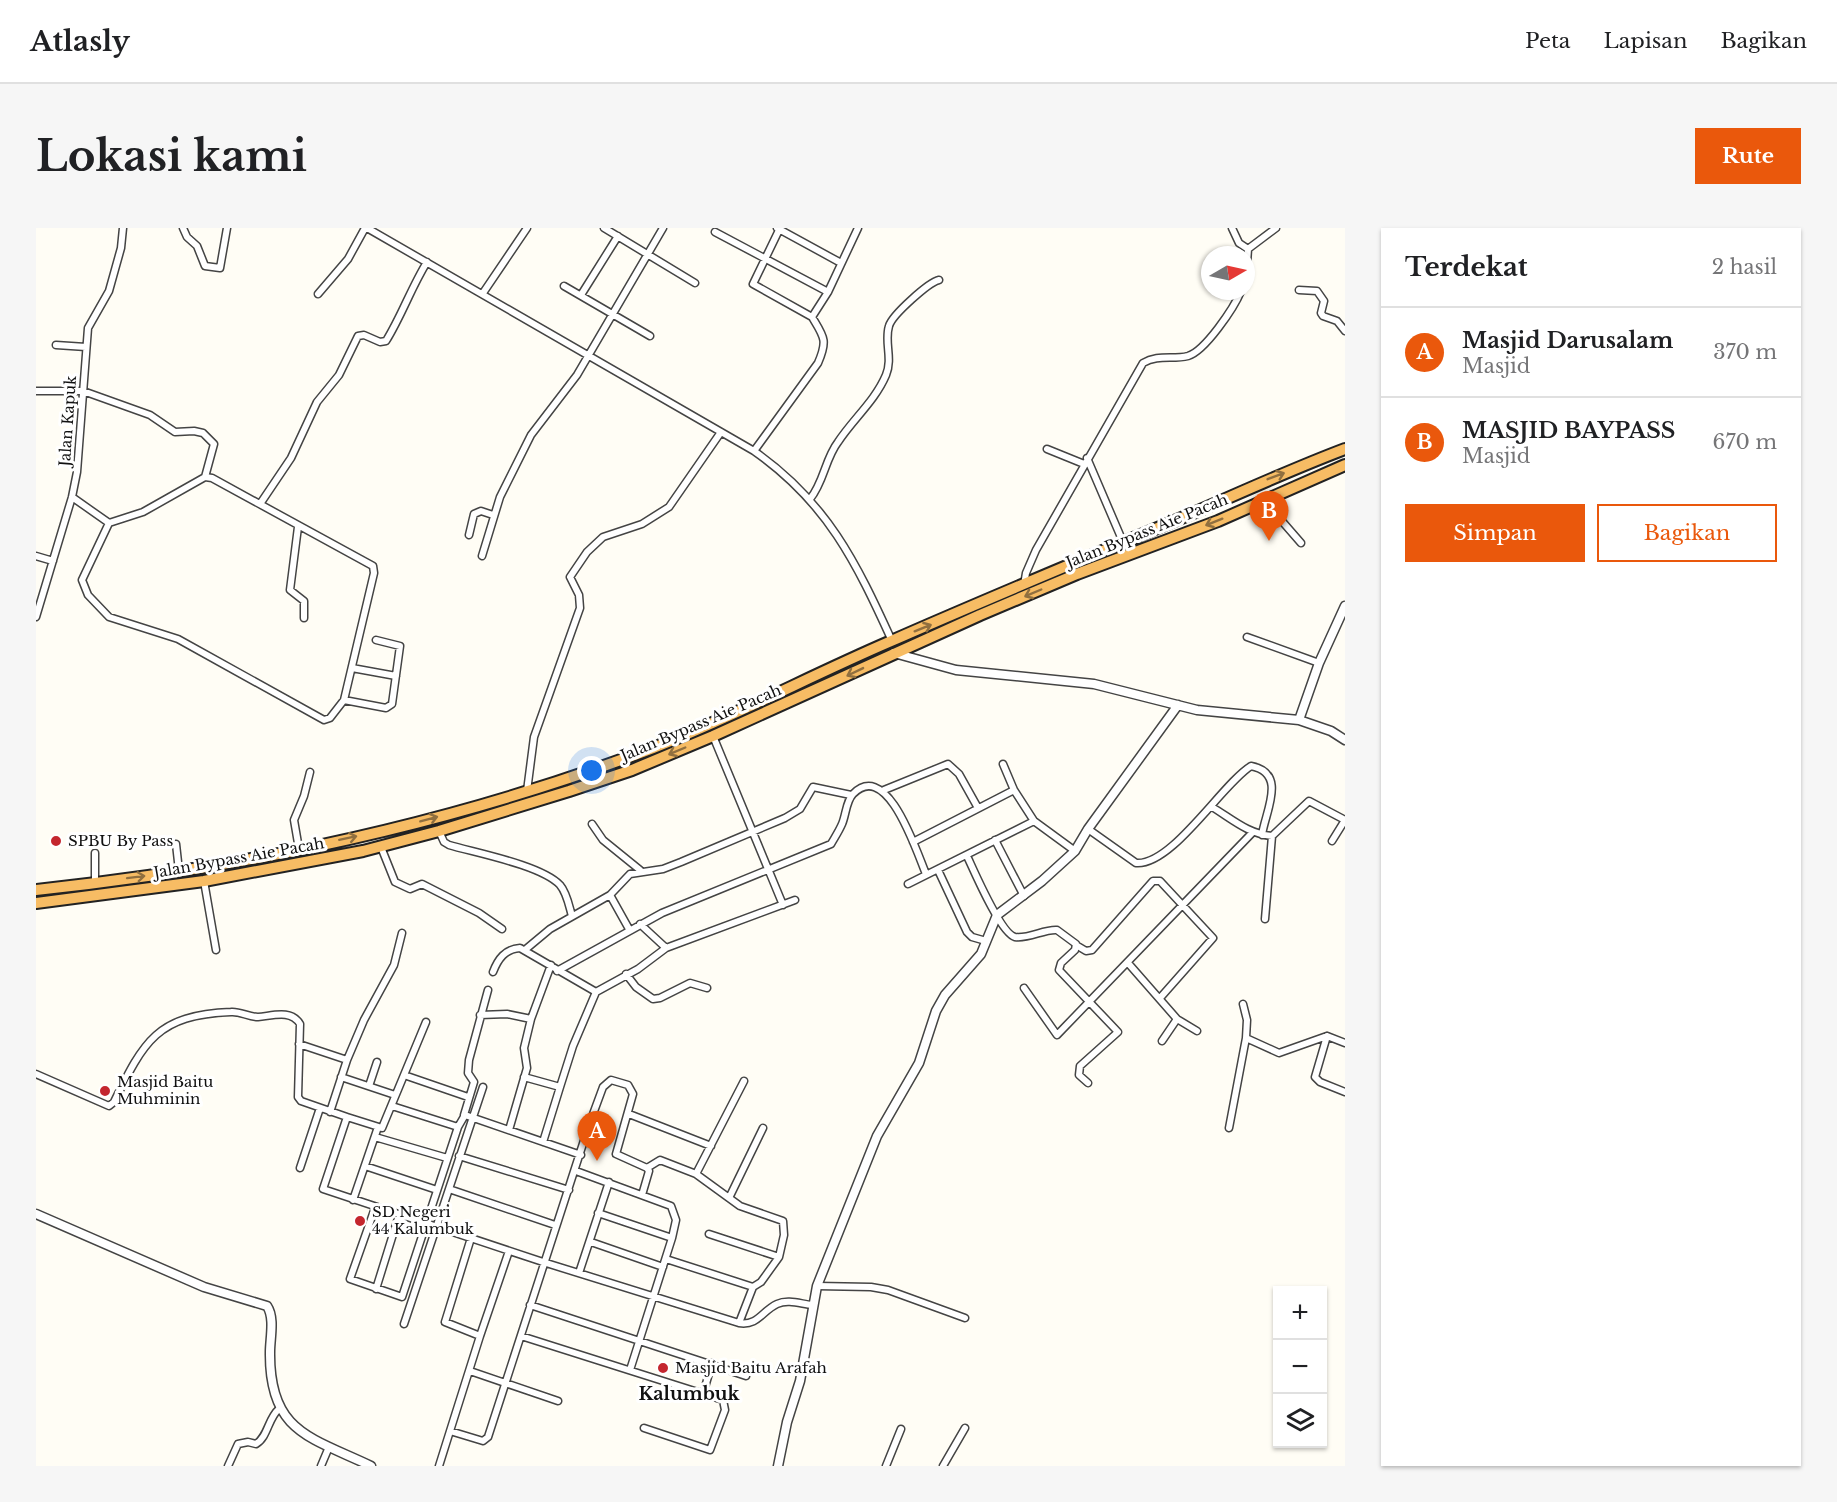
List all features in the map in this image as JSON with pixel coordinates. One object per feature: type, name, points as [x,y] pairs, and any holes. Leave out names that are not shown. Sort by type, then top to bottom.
[{"type":"highway","points":[[36,890],[179,872],[299,849],[372,833],[527,791],[658,746],[892,640],[1345,449]]},
{"type":"highway","name":"Jalan Bypass Aie Pacah","points":[[36,903],[204,881],[381,846],[439,831],[611,777],[713,736],[894,653],[1077,574],[1218,521],[1263,499],[1345,465]]},
{"type":"highway","points":[[372,833],[381,846]]},
{"type":"street","name":"Jalan Kapuk","points":[[36,617],[72,497],[88,328],[109,291],[121,248],[123,228]]},
{"type":"street","points":[[183,228],[186,237],[197,246],[204,266],[220,268],[227,228]]},
{"type":"street","points":[[318,294],[348,259],[366,228],[428,261],[754,451],[781,469],[832,525],[885,620],[892,640]]},
{"type":"street","points":[[483,293],[527,228]]},
{"type":"street","points":[[604,228],[649,253],[695,284]]},
{"type":"street","points":[[482,556],[493,514],[531,435],[573,382],[663,228]]},
{"type":"street","points":[[1232,228],[1239,243],[1244,246]]},
{"type":"street","points":[[1252,246],[1276,228]]},
{"type":"street","points":[[754,451],[818,363],[824,349],[825,339],[812,317],[753,284],[764,258],[779,229],[841,263]]},
{"type":"street","points":[[812,317],[828,292],[856,229]]},
{"type":"street","points":[[715,232],[828,292]]},
{"type":"street","points":[[581,295],[618,236]]},
{"type":"street","points":[[260,504],[291,458],[317,402],[339,375],[358,336],[364,335],[380,342],[386,341],[401,316],[406,297],[428,261]]},
{"type":"street","points":[[810,499],[820,484],[838,442],[857,421],[886,376],[891,358],[889,333],[892,320],[914,298],[939,280]]},
{"type":"street","points":[[564,286],[650,336]]},
{"type":"street","points":[[1299,290],[1317,291],[1324,301],[1321,313],[1323,316],[1337,321],[1345,332]]},
{"type":"street","points":[[1024,586],[1030,561],[1143,363],[1151,358],[1187,356],[1200,350],[1235,300]]},
{"type":"street","points":[[56,345],[86,347]]},
{"type":"street","points":[[36,391],[83,391],[150,415],[175,432],[195,431],[210,438],[214,451],[206,468],[205,477]]},
{"type":"street","points":[[527,791],[534,737],[580,608],[579,595],[570,577],[574,567],[603,537],[642,524],[669,507],[721,432]]},
{"type":"street","points":[[1047,449],[1086,461],[1123,542]]},
{"type":"street","points":[[205,477],[212,478],[373,566],[374,573],[344,700],[330,718],[324,720],[178,639],[109,617],[88,596],[82,580],[109,523],[144,512],[205,477]]},
{"type":"street","points":[[72,497],[109,523]]},
{"type":"street","points":[[1263,499],[1267,499],[1271,514],[1281,520],[1301,543]]},
{"type":"street","points":[[469,535],[474,514],[481,511],[493,514]]},
{"type":"street","points":[[298,527],[290,590],[304,601],[304,618]]},
{"type":"street","points":[[36,556],[53,561]]},
{"type":"street","points":[[1299,720],[1319,663],[1345,606]]},
{"type":"street","points":[[1247,637],[1319,663]]},
{"type":"street","points":[[344,700],[388,707],[392,704],[400,646],[376,640]]},
{"type":"street","points":[[894,653],[956,669],[1094,684],[1178,705],[1299,720],[1331,731],[1345,740]]},
{"type":"street","points":[[352,668],[396,676]]},
{"type":"street","points":[[778,1466],[787,1422],[800,1381],[817,1286],[878,1136],[916,1070],[936,1011],[945,995],[981,954],[997,915],[1024,896],[1075,851],[1088,829],[1178,705]]},
{"type":"street","points":[[713,736],[783,905]]},
{"type":"street","points":[[884,790],[948,764],[959,774],[978,808]]},
{"type":"street","points":[[1003,764],[1014,790],[1034,821],[1075,851]]},
{"type":"street","points":[[1088,829],[1136,862],[1142,863],[1166,849],[1212,807],[1247,768],[1257,767],[1269,777],[1273,789],[1262,835]]},
{"type":"street","points":[[299,849],[294,820],[304,796],[310,772]]},
{"type":"street","points":[[557,971],[629,929],[662,913],[831,844],[842,825],[851,795],[863,786],[874,785],[884,790],[913,842],[926,874]]},
{"type":"street","points":[[526,949],[538,936],[610,895],[630,874],[640,870],[663,869],[753,833],[800,809],[813,787],[851,795]]},
{"type":"street","points":[[913,842],[1014,790]]},
{"type":"street","points":[[1265,918],[1272,836],[1309,801],[1345,820],[1332,841]]},
{"type":"street","points":[[1212,807],[1252,833],[1272,836]]},
{"type":"street","points":[[908,884],[1034,821]]},
{"type":"street","points":[[592,824],[603,840],[640,870]]},
{"type":"street","points":[[439,831],[448,845],[526,868],[553,880],[564,891],[572,916]]},
{"type":"street","points":[[1024,988],[1057,1035],[1252,833]]},
{"type":"street","points":[[995,840],[1024,896]]},
{"type":"street","points":[[176,844],[179,872]]},
{"type":"street","points":[[381,846],[395,882],[410,889],[422,884],[479,913],[502,928]]},
{"type":"street","points":[[94,853],[95,882]]},
{"type":"street","points":[[967,856],[997,915],[1013,937],[1057,930],[1086,951],[1092,950],[1153,881],[1161,881],[1213,939],[1161,998]]},
{"type":"street","points":[[938,870],[967,932],[972,937],[986,941]]},
{"type":"street","points":[[204,881],[216,950]]},
{"type":"street","points":[[610,895],[629,929]]},
{"type":"street","points":[[543,1142],[573,1046],[597,992],[666,948],[795,900]]},
{"type":"street","points":[[640,924],[666,948]]},
{"type":"street","points":[[330,1112],[347,1060],[364,1020],[394,965],[402,933]]},
{"type":"street","points":[[1076,945],[1075,950],[1061,963],[1059,970],[1118,1032],[1080,1066],[1079,1075],[1088,1083]]},
{"type":"street","points":[[493,972],[507,951],[526,949],[551,964],[557,971],[597,992]]},
{"type":"street","points":[[1128,963],[1177,1019],[1197,1031]]},
{"type":"street","points":[[509,1130],[528,1065],[524,1048],[531,1018],[551,964]]},
{"type":"street","points":[[626,974],[636,987],[652,999],[660,998],[690,983],[707,988]]},
{"type":"street","points":[[375,1208],[350,1279],[402,1297],[474,1082],[468,1073],[469,1060],[488,990]]},
{"type":"street","points":[[1229,1128],[1246,1038],[1247,1020],[1243,1004]]},
{"type":"street","points":[[36,1074],[109,1106],[114,1102],[133,1060],[162,1029],[174,1021],[231,1012],[249,1016],[279,1015],[296,1018],[300,1024],[298,1097],[301,1101],[378,1127],[383,1126],[426,1022]]},
{"type":"street","points":[[480,1015],[507,1014],[531,1018]]},
{"type":"street","points":[[1162,1041],[1177,1019]]},
{"type":"street","points":[[1246,1038],[1279,1053],[1327,1036],[1345,1043]]},
{"type":"street","points":[[1327,1036],[1315,1077],[1320,1082],[1345,1092]]},
{"type":"street","points":[[299,1044],[347,1060]]},
{"type":"street","points":[[369,1086],[377,1062]]},
{"type":"street","points":[[404,1075],[468,1097]]},
{"type":"street","points":[[341,1077],[395,1095]]},
{"type":"street","points":[[525,1077],[560,1087]]},
{"type":"street","points":[[450,1431],[480,1441],[486,1440],[555,1226],[605,1083],[619,1080],[632,1089],[634,1099],[616,1154],[647,1168]]},
{"type":"street","points":[[696,1174],[744,1081]]},
{"type":"street","points":[[404,1324],[483,1087]]},
{"type":"street","points":[[392,1106],[458,1127]]},
{"type":"street","points":[[300,1168],[320,1108]]},
{"type":"street","points":[[629,1114],[711,1146]]},
{"type":"street","points":[[464,1115],[581,1155]]},
{"type":"street","points":[[347,1117],[322,1188],[375,1208],[739,1323],[753,1323],[776,1304],[786,1302],[812,1305]]},
{"type":"street","points":[[353,1200],[378,1127]]},
{"type":"street","points":[[730,1196],[763,1128]]},
{"type":"street","points":[[375,1137],[447,1158]]},
{"type":"street","points":[[459,1156],[569,1190]]},
{"type":"street","points":[[647,1168],[660,1160],[696,1174],[730,1196],[740,1206],[783,1221],[784,1235],[778,1257],[761,1282],[753,1287],[739,1323]]},
{"type":"street","points":[[365,1166],[437,1190]]},
{"type":"street","points":[[642,1194],[649,1171],[647,1168]]},
{"type":"street","points":[[576,1171],[671,1206],[676,1220],[666,1259],[630,1370]]},
{"type":"street","points":[[579,1273],[609,1182]]},
{"type":"street","points":[[449,1189],[555,1226]]},
{"type":"street","points":[[598,1213],[672,1238]]},
{"type":"street","points":[[36,1214],[204,1287],[267,1306],[271,1316],[271,1372],[279,1409],[305,1434],[329,1448],[368,1465]]},
{"type":"street","points":[[376,1289],[399,1215]]},
{"type":"street","points":[[709,1234],[778,1257]]},
{"type":"street","points":[[471,1238],[444,1322],[480,1336]]},
{"type":"street","points":[[591,1242],[663,1267]]},
{"type":"street","points":[[439,1466],[509,1251]]},
{"type":"street","points":[[666,1259],[753,1287]]},
{"type":"street","points":[[817,1286],[888,1290],[965,1318]]},
{"type":"street","points":[[530,1305],[746,1376]]},
{"type":"street","points":[[521,1336],[723,1400],[725,1406],[713,1449],[705,1450],[644,1428]]},
{"type":"street","points":[[703,1394],[712,1363]]},
{"type":"street","points":[[470,1371],[558,1401]]},
{"type":"street","points":[[228,1466],[238,1444],[248,1442],[256,1444],[261,1441],[275,1412],[279,1409]]},
{"type":"street","points":[[943,1466],[965,1428]]},
{"type":"street","points":[[886,1466],[901,1429]]},
{"type":"street","points":[[321,1466],[329,1448]]},
{"type":"place","name":"MASJID BAYPASS","points":[[1269,541]]},
{"type":"place","name":"SPBU By Pass","points":[[56,841]]},
{"type":"place","name":"Masjid Baitu Muhminin","points":[[105,1091]]},
{"type":"place","name":"Masjid Darusalam","points":[[597,1161]]},
{"type":"place","name":"SD Negeri 44 Kalumbuk","points":[[360,1221]]},
{"type":"place","name":"Masjid Baitu Arafah","points":[[663,1368]]},
{"type":"district","name":"Kalumbuk","points":[[689,1394]]}]
